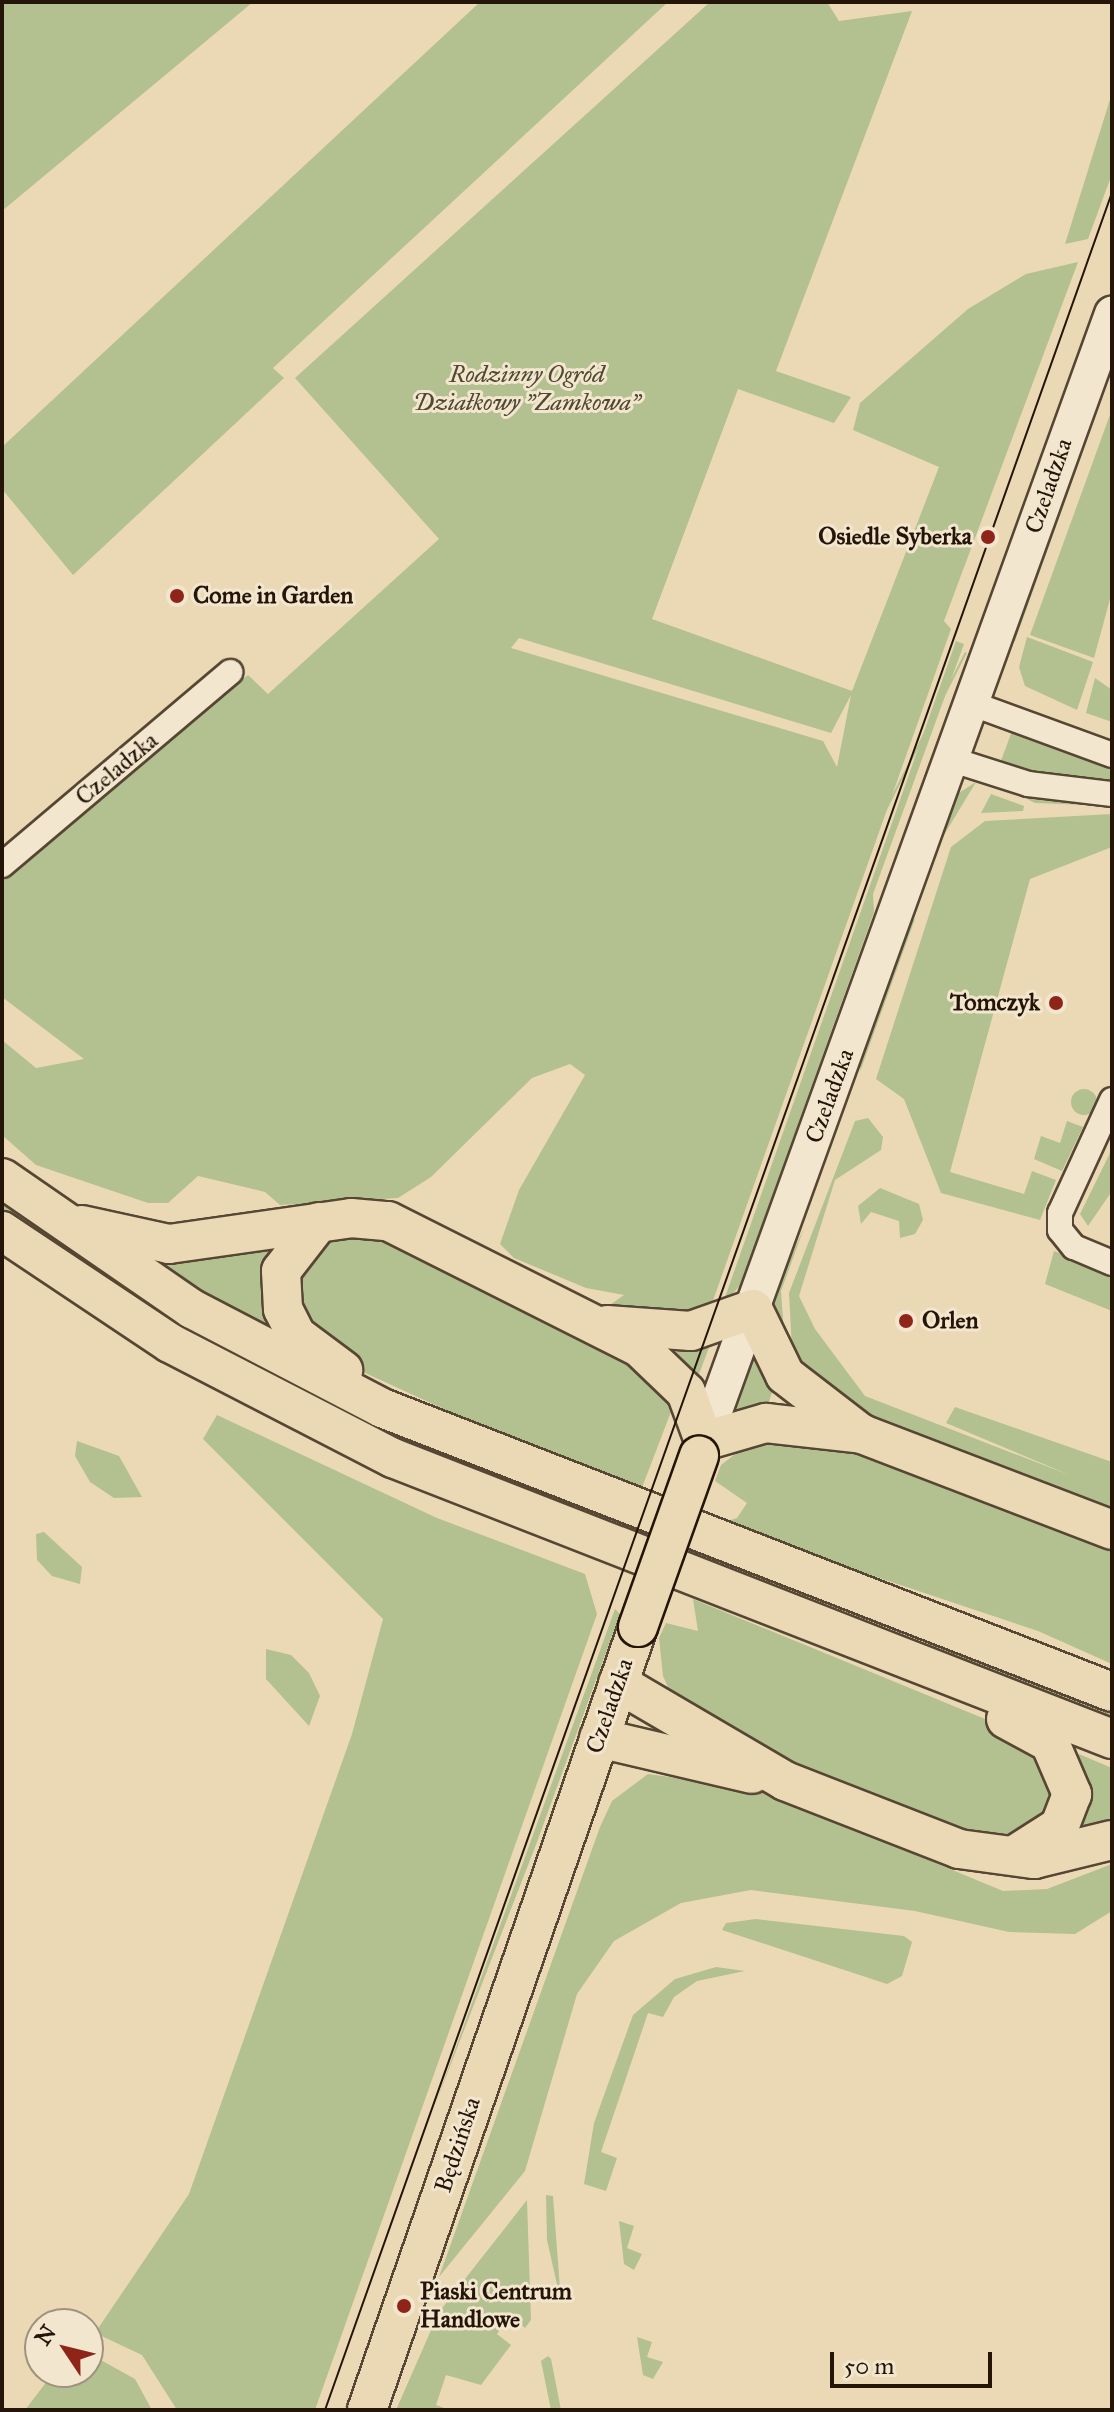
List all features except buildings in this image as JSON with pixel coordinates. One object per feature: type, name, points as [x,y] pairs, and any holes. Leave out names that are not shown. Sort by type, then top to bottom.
[{"type":"main road","name":"Czeladzka","points":[[550,1879],[1112,314]]},
{"type":"main road","points":[[2,1178],[56,1220],[192,1309],[382,1408],[1108,1688]]},
{"type":"main road","points":[[56,1220],[169,1244],[319,1222],[388,1221],[604,1324],[674,1376],[702,1449],[766,1423],[862,1434],[1112,1530]]},
{"type":"main road","points":[[319,1222],[281,1271],[283,1309],[296,1335],[371,1387],[382,1408]]},
{"type":"main road","points":[[2,1231],[170,1343],[365,1445],[1112,1739]]},
{"type":"main road","points":[[604,1324],[691,1331],[753,1309],[785,1375],[862,1434]]},
{"type":"main road","points":[[955,1679],[976,1704],[1050,1743],[1069,1776],[1072,1794],[1060,1826],[1007,1858]]},
{"type":"main road","points":[[618,1683],[785,1781]]},
{"type":"main road","points":[[599,1738],[785,1781],[959,1849],[1007,1858],[1112,1840]]},
{"type":"main road","name":"Będzińska","points":[[367,2410],[550,1879]]},
{"type":"street","name":"Czeladzka","points":[[2,865],[230,672]]},
{"type":"street","points":[[973,704],[1112,755]]},
{"type":"street","points":[[953,760],[1028,784],[1112,794]]},
{"type":"street","points":[[1112,1100],[1060,1213],[1066,1240],[1112,1263]]},
{"type":"green space","points":[[2,2],[253,2],[2,211]]},
{"type":"green space","points":[[480,2],[668,2],[273,368],[284,378],[73,575],[2,489],[2,447]]},
{"type":"green space","name":"Rodzinny Ogród Działkowy \"Zamkowa\"","points":[[710,2],[827,2],[839,21],[912,11],[776,371],[851,397],[834,423],[738,389],[652,619],[852,691],[939,467],[853,430],[860,403],[968,309],[1026,274],[1078,262],[944,621],[951,629],[710,1309],[698,1316],[604,1309],[624,1295],[586,1288],[514,1258],[500,1244],[519,1190],[585,1075],[570,1064],[532,1078],[431,1177],[398,1198],[280,1205],[265,1192],[198,1176],[168,1203],[148,1203],[36,1165],[2,1135],[2,1040],[36,1068],[84,1059],[2,997],[2,882],[248,675],[268,694],[439,539],[295,378]],"holes":[[[519,638],[831,733],[851,695],[837,767],[823,741],[511,648]]]},
{"type":"green space","points":[[1112,93],[1112,174],[1088,239],[1065,244]]},
{"type":"green space","points":[[1112,352],[1112,370],[1015,641],[1006,646]]},
{"type":"green space","points":[[1111,412],[1110,599],[1094,658],[1030,635]]},
{"type":"green space","points":[[1027,637],[1093,662],[1077,710],[1025,686],[1019,667]]},
{"type":"green space","points":[[956,641],[964,644],[873,894],[874,912],[740,1286],[723,1303]]},
{"type":"green space","points":[[965,652],[967,653],[850,882]]},
{"type":"green space","points":[[1095,678],[1112,690],[1112,722],[1086,713]]},
{"type":"green space","points":[[1012,731],[1112,767],[1112,784],[999,766]]},
{"type":"green space","points":[[976,782],[938,845],[915,908],[954,796]]},
{"type":"green space","points":[[994,782],[1112,806],[1035,803]]},
{"type":"green space","points":[[991,794],[1024,806],[1023,811],[981,813]]},
{"type":"green space","points":[[1112,814],[1112,847],[1030,879],[950,1172],[1024,1194],[1032,1171],[1056,1180],[1040,1220],[941,1193],[904,1099],[876,1079],[951,847],[985,821]]},
{"type":"green space","points":[[915,919],[861,1072],[858,1056],[906,924]]},
{"type":"green space","points":[[1084,1089],[1093,1093],[1097,1102],[1093,1111],[1084,1115],[1075,1111],[1071,1102],[1075,1093]]},
{"type":"green space","points":[[868,1118],[883,1137],[881,1150],[835,1180],[799,1296],[815,1329],[865,1396],[1072,1476],[946,1423],[955,1407],[1112,1462],[1112,1517],[881,1423],[793,1369],[789,1293],[855,1121]]},
{"type":"green space","points":[[1067,1121],[1083,1127],[1062,1171],[1034,1159],[1041,1136],[1060,1143]]},
{"type":"green space","points":[[1112,1149],[1112,1191],[1088,1226],[1080,1214]]},
{"type":"green space","points":[[880,1188],[919,1204],[923,1220],[915,1234],[900,1238],[899,1221],[871,1212],[861,1224],[858,1206]]},
{"type":"green space","points":[[2,1196],[343,1402],[344,1410],[337,1418],[248,1373],[52,1248],[2,1211]]},
{"type":"green space","points":[[804,1228],[781,1291],[785,1347],[769,1320],[771,1301]]},
{"type":"green space","points":[[288,1232],[266,1270],[263,1292],[283,1339],[146,1259]]},
{"type":"green space","points":[[383,1233],[581,1328],[677,1396],[638,1498],[352,1367],[293,1303],[294,1275],[321,1241]]},
{"type":"green space","points":[[1054,1251],[1112,1274],[1112,1311],[1045,1284]]},
{"type":"green space","points":[[713,1337],[696,1382],[647,1343]]},
{"type":"green space","points":[[755,1354],[775,1383],[766,1411],[733,1418]]},
{"type":"green space","points":[[217,1415],[437,1518],[585,1574],[597,1614],[315,2410],[177,2410],[142,2355],[104,2337],[104,2320],[189,2194],[352,1734],[383,1619],[203,1439]]},
{"type":"green space","points":[[755,1439],[808,1439],[962,1485],[1112,1543],[1112,1664],[1038,1631],[718,1524],[737,1518],[747,1503],[715,1481],[721,1465]]},
{"type":"green space","points":[[77,1441],[119,1456],[142,1497],[114,1498],[90,1482],[75,1456]]},
{"type":"green space","points":[[483,1466],[587,1509],[593,1523],[476,1476]]},
{"type":"green space","points":[[44,1532],[82,1567],[80,1584],[52,1576],[37,1560],[36,1534]]},
{"type":"green space","points":[[693,1599],[1019,1733],[1046,1759],[1056,1805],[1020,1838],[977,1839],[739,1741],[671,1694],[663,1676],[659,1638],[666,1623],[698,1631]]},
{"type":"green space","points":[[615,1609],[620,1614],[537,1842],[435,2105]]},
{"type":"green space","points":[[929,1638],[1112,1712],[1107,1724],[924,1650]]},
{"type":"green space","points":[[266,1649],[291,1655],[309,1673],[320,1696],[309,1726],[266,1679]]},
{"type":"green space","points":[[1079,1754],[1112,1768],[1112,1830],[1074,1833]]},
{"type":"green space","points":[[648,1774],[757,1789],[1003,1891],[1047,1889],[1112,1864],[1112,1911],[1075,1934],[1009,1932],[915,1911],[751,1890],[681,1903],[614,1941],[577,1994],[525,2171],[439,2277],[600,1827],[612,1801]]},
{"type":"green space","points":[[756,1919],[904,1936],[912,1942],[902,1976],[887,1984],[722,1930],[726,1923]]},
{"type":"green space","points":[[716,1967],[745,1971],[697,1981],[674,1997],[663,2017],[648,2013],[601,2152],[617,2158],[606,2191],[584,2184],[594,2123],[633,2015],[675,1979]]},
{"type":"green space","points":[[546,2195],[553,2196],[561,2302],[547,2240]]},
{"type":"green space","points":[[527,2200],[531,2320],[525,2328],[510,2316],[497,2334],[511,2345],[481,2385],[446,2375],[436,2405],[450,2410],[396,2410],[439,2312]]},
{"type":"green space","points":[[619,2221],[634,2226],[627,2248],[642,2254],[634,2270],[624,2264]]},
{"type":"green space","points":[[637,2337],[652,2342],[647,2357],[663,2362],[653,2379],[643,2375]]},
{"type":"green space","points":[[548,2356],[561,2410],[551,2410],[541,2361]]},
{"type":"green space","points":[[104,2362],[135,2379],[152,2410],[25,2410],[42,2388],[104,2388]]},
{"type":"tram line","points":[[325,2410],[1112,193]]},
{"type":"place","name":"Osiedle Syberka","points":[[988,537]]},
{"type":"place","name":"Come in Garden","points":[[177,596]]},
{"type":"place","name":"Tomczyk","points":[[1056,1003]]},
{"type":"place","name":"Orlen","points":[[906,1321]]},
{"type":"place","name":"Piaski Centrum Handlowe","points":[[404,2306]]}]
